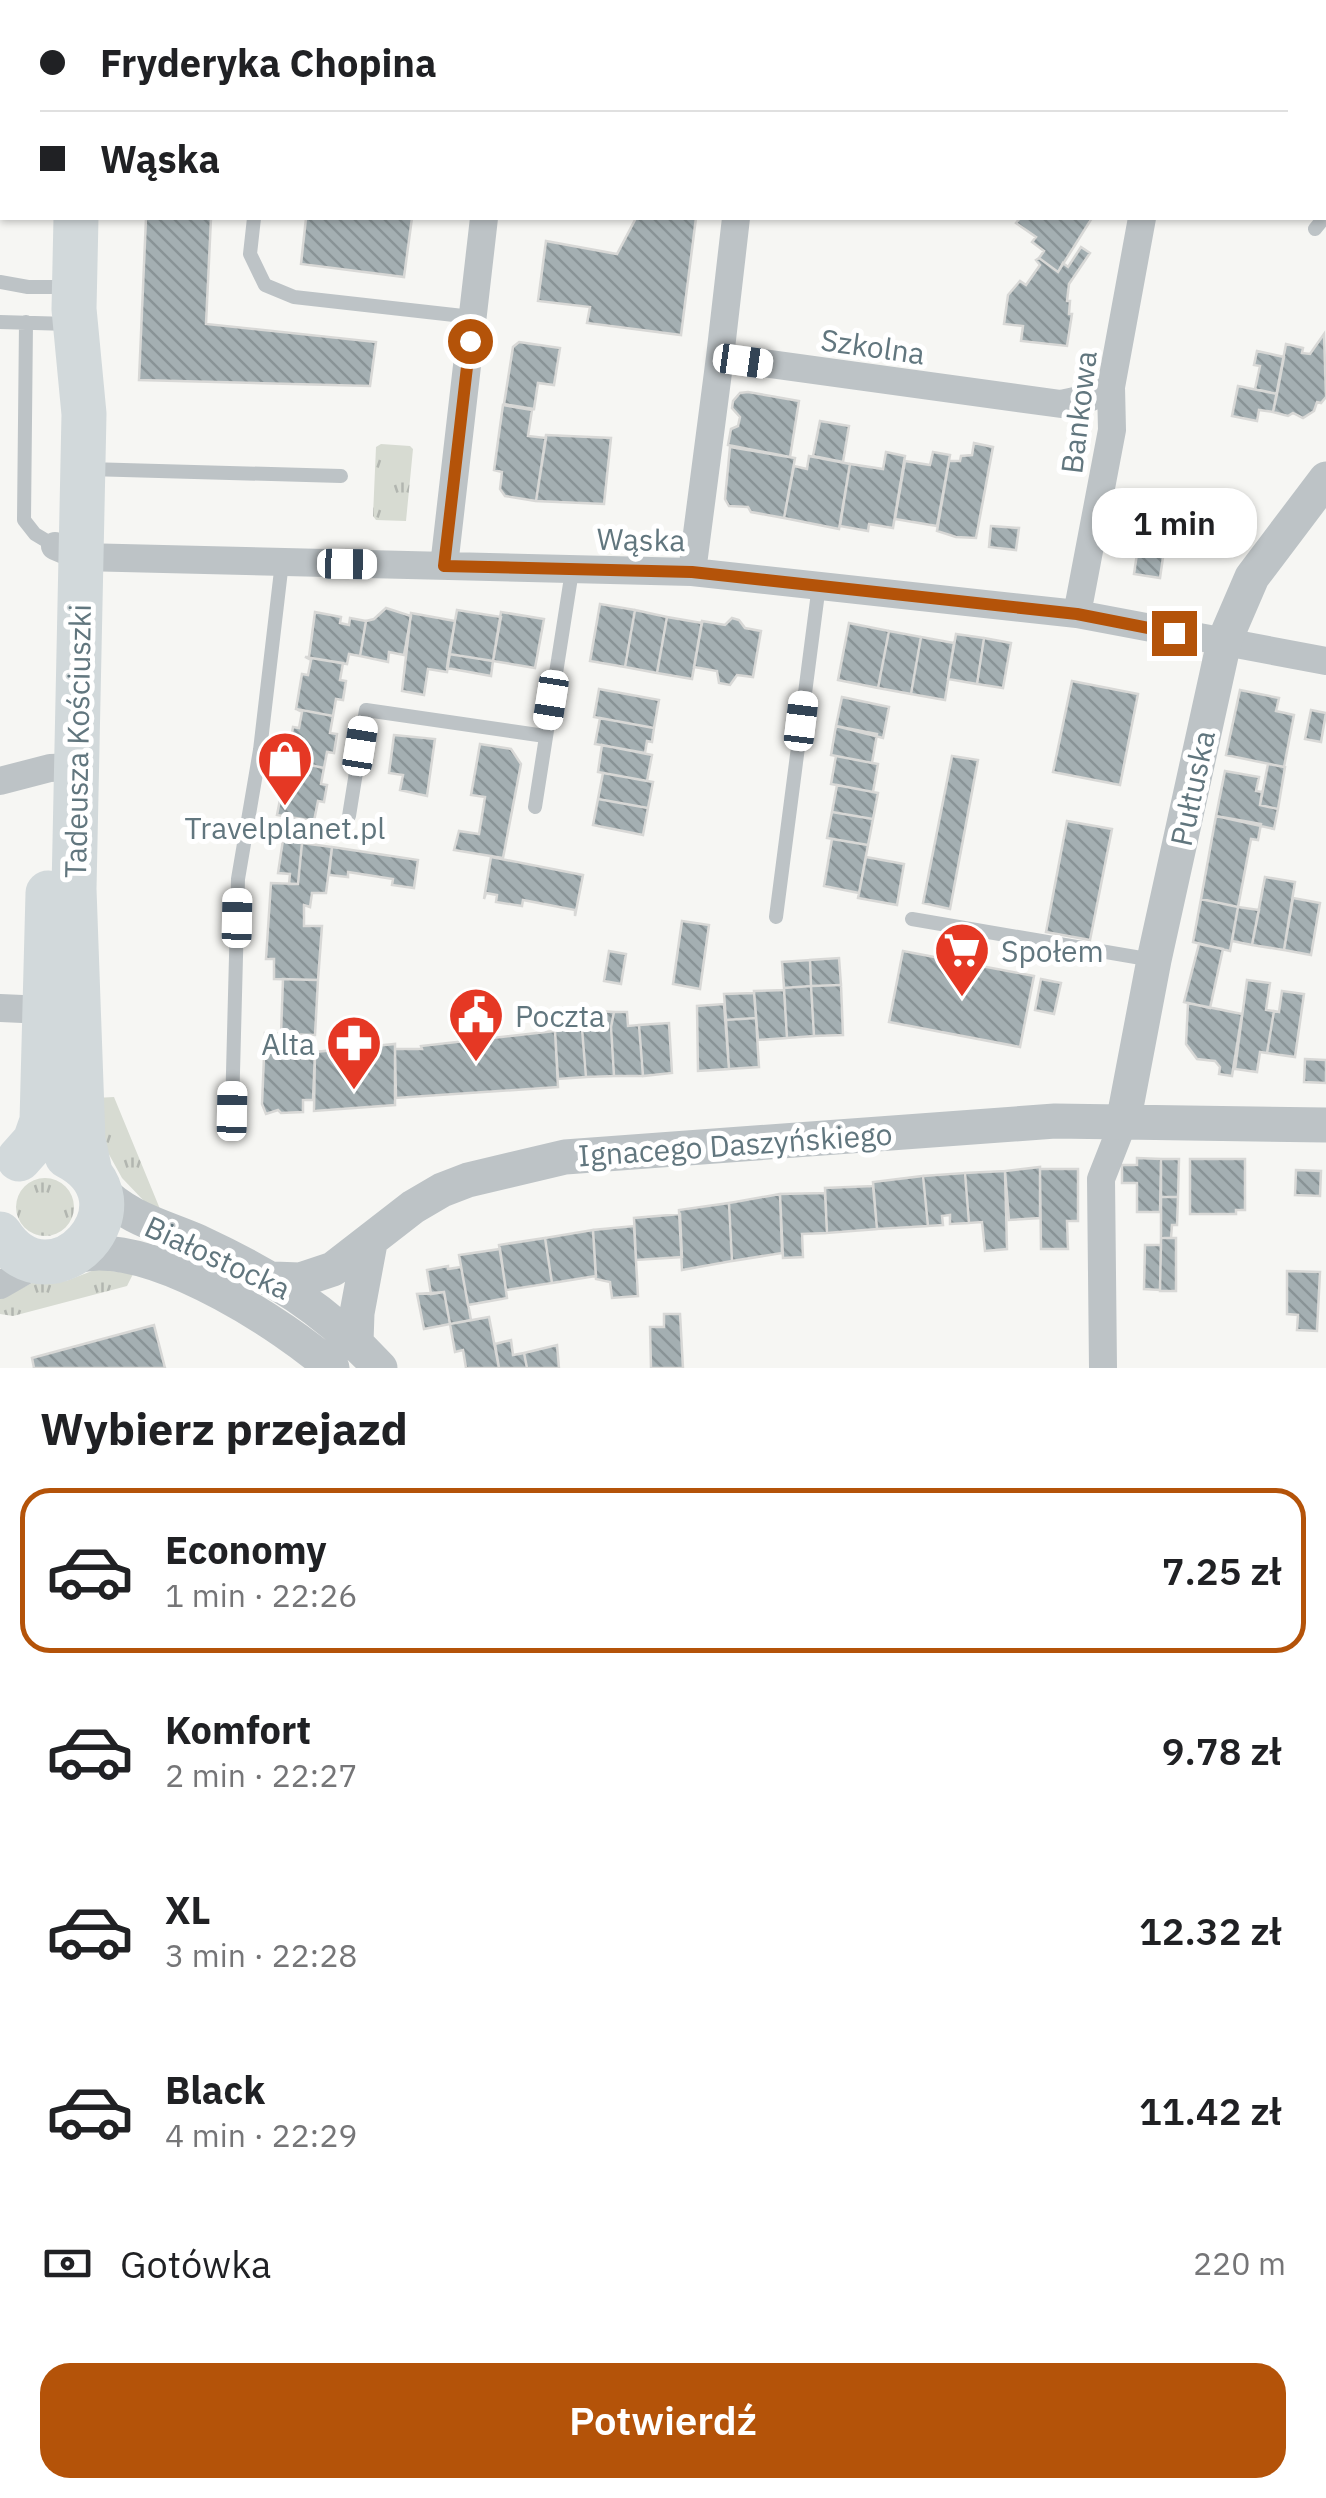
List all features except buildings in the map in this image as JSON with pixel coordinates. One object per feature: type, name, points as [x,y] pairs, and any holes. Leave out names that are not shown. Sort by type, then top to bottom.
[{"type":"main road","name":"Tadeusza Kościuszki","points":[[68,551],[82,469],[81,366],[73,307],[76,220]]},
{"type":"main road","name":"Tadeusza Kościuszki","points":[[7,1168],[36,1141],[42,1121],[46,964],[63,767],[68,551],[60,364],[73,307]]},
{"type":"main road","name":"Tadeusza Kościuszki","points":[[55,1259],[93,1236],[102,1205],[83,1140],[74,889],[63,767]]},
{"type":"main road","points":[[7,1168],[34,1153],[64,1155],[94,1181]]},
{"type":"main road","points":[[0,1234],[16,1252],[55,1259]]},
{"type":"street","points":[[444,566],[484,220]]},
{"type":"street","points":[[692,572],[736,220]]},
{"type":"street","name":"Bankowa","points":[[1077,614],[1112,430],[1111,387],[1142,220]]},
{"type":"street","name":"Szkolna","points":[[720,358],[1061,404],[1088,398],[1111,387]]},
{"type":"street","name":"Pułtuska","points":[[1122,1123],[1224,642],[1252,577],[1326,480]]},
{"type":"street","name":"Wąska","points":[[68,551],[282,562],[692,572],[1077,614],[1326,662]]},
{"type":"street","points":[[0,781],[63,767]]},
{"type":"street","points":[[0,1008],[46,1010]]},
{"type":"street","name":"Ignacego Daszyńskiego","points":[[273,1279],[318,1276],[333,1269],[442,1190],[565,1157],[1055,1122],[1326,1125]]},
{"type":"street","points":[[1103,1368],[1101,1179],[1122,1123]]},
{"type":"street","name":"Białostocka","points":[[94,1181],[131,1216],[196,1241],[298,1293],[380,1368]]},
{"type":"street","points":[[356,1342],[370,1243]]},
{"type":"street","name":"Białostocka","points":[[55,1259],[98,1253],[130,1258],[192,1279],[254,1312],[332,1368]]},
{"type":"street","points":[[0,1285],[55,1259]]},
{"type":"lane","points":[[254,220],[250,254],[265,285],[294,297],[472,317]]},
{"type":"lane","points":[[0,282],[28,287],[73,307]]},
{"type":"lane","points":[[0,322],[26,322],[73,307]]},
{"type":"lane","points":[[26,322],[24,520],[35,534],[68,551]]},
{"type":"lane","points":[[82,469],[341,476]]},
{"type":"lane","points":[[232,1111],[238,879],[260,750],[282,562]]},
{"type":"lane","points":[[535,807],[572,570]]},
{"type":"lane","points":[[776,917],[820,584]]},
{"type":"lane","points":[[349,816],[366,710],[545,736]]},
{"type":"lane","points":[[912,919],[1154,960]]},
{"type":"green space","points":[[381,444],[413,449],[406,521],[376,520],[373,516],[376,447]]},
{"type":"green space","points":[[114,1097],[160,1209],[144,1201],[122,1178],[95,1129],[95,1098]]},
{"type":"green space","points":[[45,1178],[66,1186],[74,1207],[66,1228],[45,1236],[24,1228],[16,1207],[24,1186]]},
{"type":"green space","points":[[97,1269],[133,1274],[127,1286],[13,1316],[0,1314],[0,1299],[32,1283],[66,1281]]},
{"type":"place","name":"Travelplanet.pl","points":[[285,808]]},
{"type":"place","name":"Społem","points":[[962,999]]},
{"type":"place","name":"Poczta","points":[[476,1064]]},
{"type":"place","name":"Alta","points":[[354,1092]]},
{"type":"route","points":[[470,341],[444,566],[692,572],[1077,614],[1174,633]]}]
